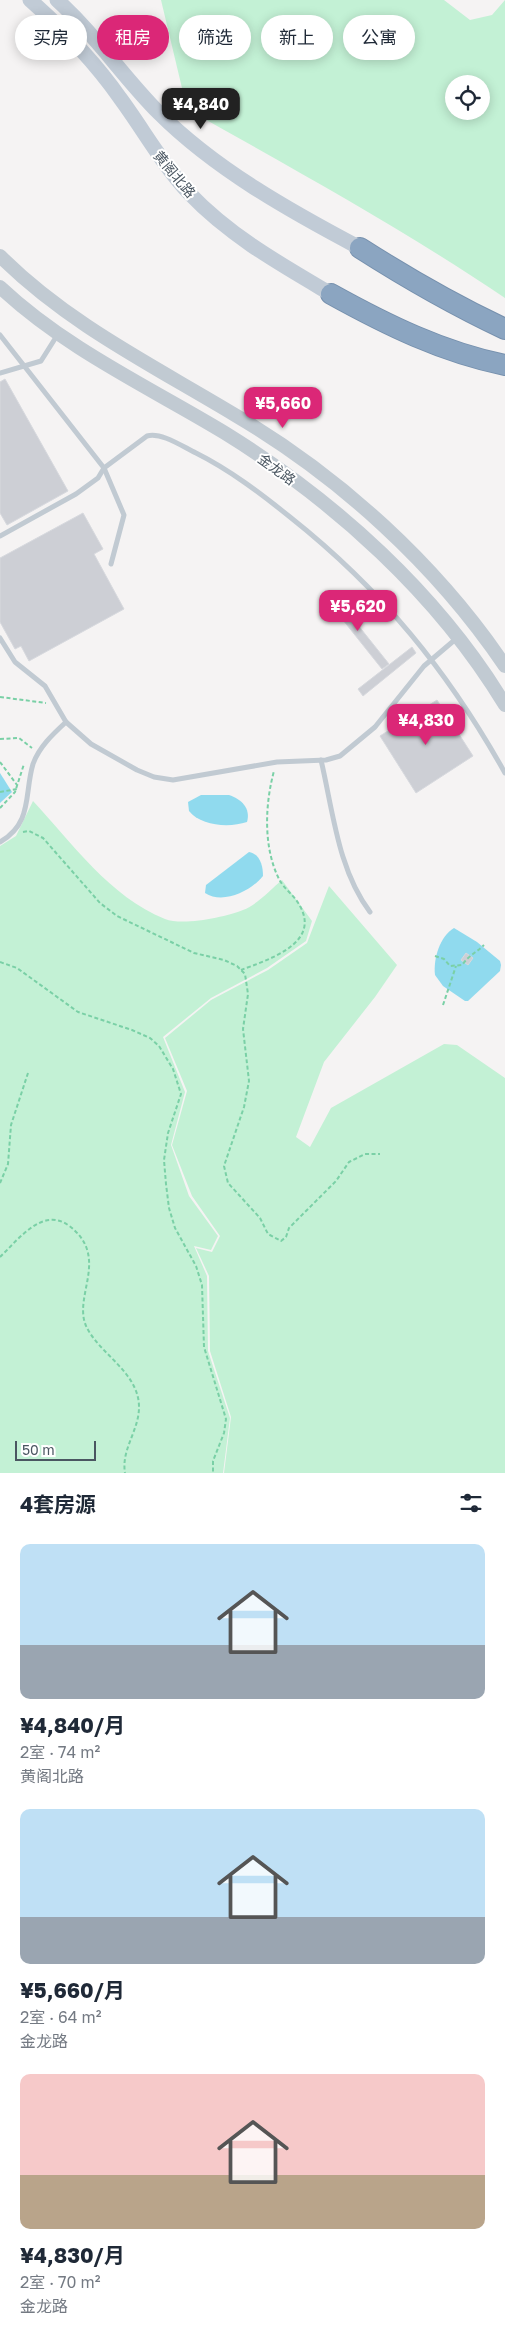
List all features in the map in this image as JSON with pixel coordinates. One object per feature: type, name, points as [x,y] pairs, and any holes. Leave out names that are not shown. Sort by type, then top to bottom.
[{"type":"highway","points":[[360,248],[424,288],[505,329]]},
{"type":"highway","points":[[331,294],[378,320],[425,342],[475,358],[505,365]]},
{"type":"main road","name":"黄阁北路","points":[[30,0],[68,35],[98,69],[164,163],[206,209],[255,248],[331,294]]},
{"type":"main road","points":[[57,0],[100,44],[153,107],[182,134],[265,193],[360,248]]},
{"type":"street","name":"金龙路","points":[[0,256],[65,311],[119,347],[266,435],[353,499],[432,575],[479,630],[505,666]]},
{"type":"street","name":"金龙路","points":[[0,287],[59,334],[116,371],[233,438],[311,494],[392,564],[457,638],[505,705]]},
{"type":"lane","points":[[0,373],[41,361],[59,334]]},
{"type":"lane","points":[[0,335],[104,468],[124,515],[112,564]]},
{"type":"lane","points":[[0,536],[76,494],[98,478],[104,468],[151,435],[175,443],[214,462],[267,499],[337,556],[403,623],[431,659],[467,712],[505,774]]},
{"type":"lane","points":[[0,638],[15,662],[45,686],[66,722],[91,744],[137,770],[164,779],[191,778],[277,762],[321,760],[340,756],[363,739],[431,659],[457,638]]},
{"type":"lane","points":[[0,842],[13,832],[24,812],[33,765],[38,753],[66,722]]},
{"type":"lane","points":[[321,760],[344,862],[355,889],[370,912]]},
{"type":"path","points":[[0,697],[56,705]]},
{"type":"path","points":[[0,739],[19,738],[38,753]]},
{"type":"path","points":[[29,753],[32,748]]},
{"type":"path","points":[[0,808],[17,789],[26,758]]},
{"type":"path","points":[[0,762],[17,785]]},
{"type":"path","points":[[241,970],[276,958],[291,948],[303,933],[305,919],[299,904],[279,879],[272,857],[268,833],[268,799],[277,762]]},
{"type":"path","points":[[0,792],[17,789]]},
{"type":"path","points":[[13,832],[29,831],[42,838],[100,903],[132,925],[194,953],[224,960],[245,974],[248,994],[242,1029],[249,1081],[244,1108],[224,1166],[228,1183],[260,1218],[268,1234],[281,1241],[286,1237],[289,1228],[336,1181],[349,1162],[365,1154],[380,1154]]},
{"type":"path","points":[[435,956],[444,959],[450,966],[462,965],[472,952],[478,951],[484,945]]},
{"type":"path","points":[[0,962],[16,968],[78,1012],[150,1038],[159,1046],[172,1069],[181,1094],[168,1133],[164,1160],[166,1184],[169,1208],[175,1228],[196,1266],[202,1285],[204,1347],[226,1419],[224,1433],[213,1461],[214,1473]]},
{"type":"path","points":[[442,1005],[456,965]]},
{"type":"path","points":[[0,1183],[8,1164],[10,1125],[28,1073]]},
{"type":"path","points":[[0,1257],[33,1226],[48,1218],[61,1220],[76,1231],[87,1252],[91,1268],[83,1312],[87,1328],[135,1388],[139,1406],[136,1428],[124,1455],[125,1473]]},
{"type":"green space","points":[[161,0],[444,0],[470,20],[492,15],[505,0],[505,298],[388,224],[187,109],[169,34],[169,15],[165,15]]},
{"type":"green space","points":[[33,801],[77,851],[109,883],[145,909],[165,919],[182,922],[216,918],[236,913],[248,908],[282,880],[312,921],[306,941],[267,968],[211,998],[163,1037],[185,1092],[171,1145],[189,1196],[218,1236],[211,1250],[194,1246],[207,1276],[208,1351],[230,1418],[223,1473],[0,1473],[0,846],[16,836]]},
{"type":"green space","points":[[329,886],[397,965],[375,997],[324,1062],[296,1137],[310,1147],[331,1108],[444,1044],[457,1045],[505,1078],[505,1473],[224,1473],[231,1417],[210,1351],[209,1276],[196,1248],[212,1252],[220,1236],[192,1196],[172,1145],[187,1091],[165,1038],[211,1000],[268,970],[307,943]]},
{"type":"water","points":[[0,773],[12,792],[0,803]]},
{"type":"water","points":[[201,795],[229,795],[241,802],[246,808],[248,812],[247,822],[232,825],[208,823],[194,816],[189,811],[188,802]]},
{"type":"water","points":[[249,852],[256,855],[262,868],[263,876],[258,882],[236,895],[228,897],[220,898],[205,893],[206,885]]},
{"type":"water","points":[[454,928],[477,942],[500,961],[501,965],[500,971],[468,1001],[465,1001],[443,986],[435,975],[438,948],[445,936]]},
{"type":"building","points":[[5,379],[68,491],[7,525],[0,513],[0,382]]},
{"type":"building","points":[[83,513],[103,549],[94,554],[124,609],[29,661],[21,646],[15,649],[0,622],[0,558]]},
{"type":"building","points":[[334,595],[389,664],[382,669],[327,600]]},
{"type":"building","points":[[412,647],[416,653],[363,696],[358,689]]},
{"type":"building","points":[[437,700],[473,756],[416,793],[380,736]]},
{"type":"building","points":[[466,953],[473,958],[468,965],[461,960]]}]
